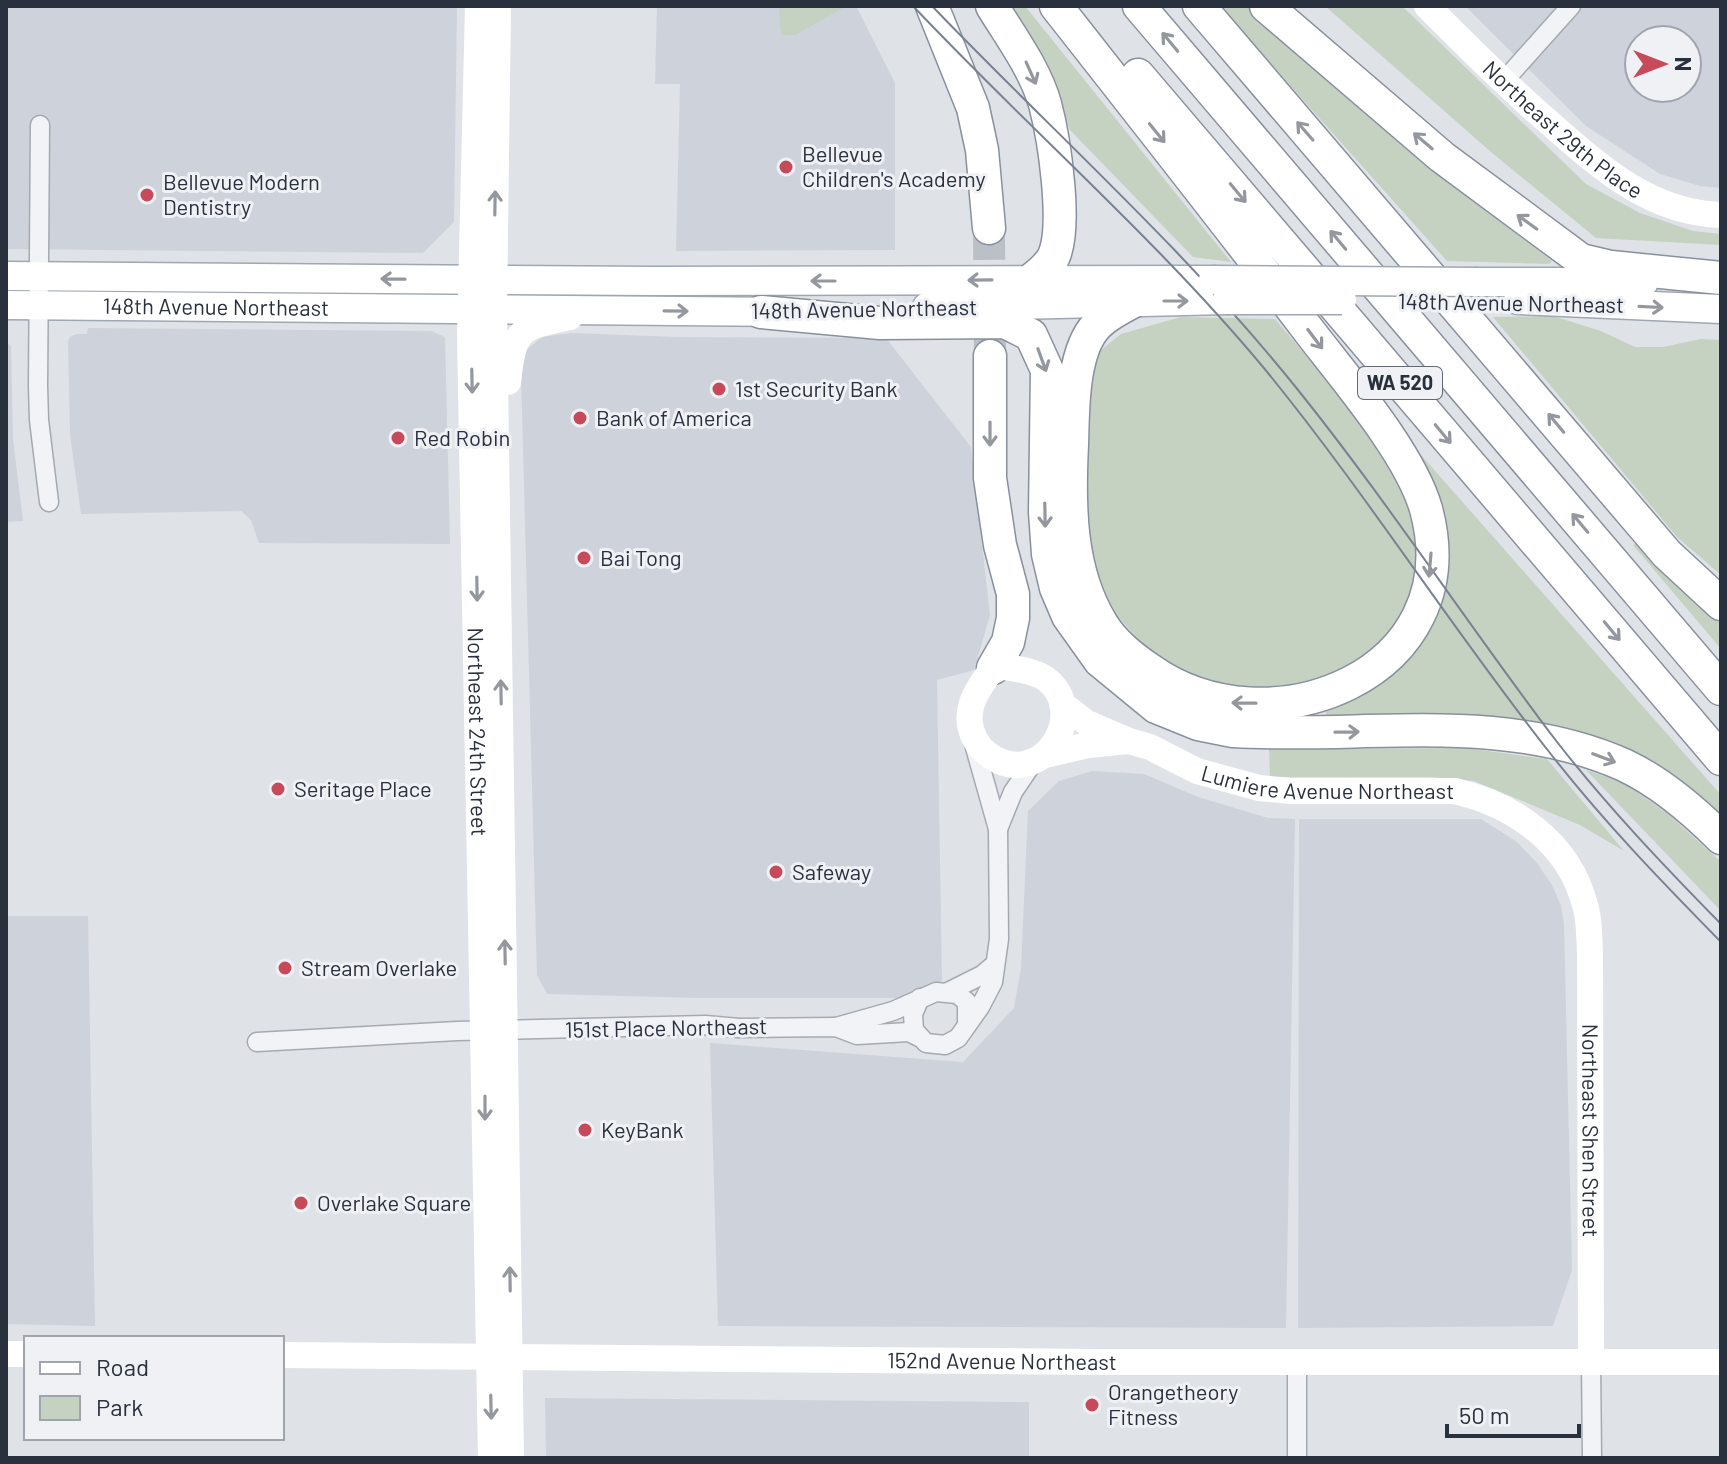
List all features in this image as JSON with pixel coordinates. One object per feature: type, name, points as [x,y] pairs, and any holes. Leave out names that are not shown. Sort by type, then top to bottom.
[{"type":"highway","points":[[932,6],[973,108],[982,150],[989,228]]},
{"type":"highway","points":[[992,6],[1025,59],[1044,103],[1057,169],[1058,232],[1054,255],[1045,269],[1031,280]]},
{"type":"highway","points":[[1056,6],[1322,347],[1392,443],[1419,489],[1426,510],[1431,549],[1424,599],[1402,642],[1376,667],[1349,685],[1321,696],[1294,701],[1248,704],[1206,699],[1183,691],[1161,678],[1129,655],[1103,626],[1080,574],[1075,543],[1074,404],[1086,340],[1095,326],[1107,316],[1134,301]]},
{"type":"highway","name":"WA 520","points":[[1079,6],[1721,759]]},
{"type":"highway","name":"WA 520","points":[[1139,6],[1721,689]]},
{"type":"highway","points":[[1199,6],[1667,554],[1721,604]]},
{"type":"highway","points":[[1266,6],[1442,157],[1581,260],[1611,267],[1721,280]]},
{"type":"highway","points":[[761,312],[880,323],[1005,322],[1031,335],[1047,370],[1046,534],[1056,588],[1081,637],[1100,661],[1156,707],[1198,724],[1233,731],[1474,731],[1532,736],[1626,766],[1671,794],[1721,838]]},
{"type":"highway","points":[[990,356],[990,478],[1013,606],[1008,642],[993,668]]},
{"type":"main road","name":"148th Avenue Northeast","points":[[6,276],[39,291],[482,310],[761,312],[1134,301],[1220,290]]},
{"type":"main road","name":"148th Avenue Northeast","points":[[6,305],[39,291],[255,276],[483,281],[1031,280],[1220,290],[1483,291],[1721,280]]},
{"type":"main road","name":"148th Avenue Northeast","points":[[1483,291],[1721,309]]},
{"type":"street","name":"Northeast 24th Street","points":[[478,6],[474,139],[483,281]]},
{"type":"street","name":"Northeast 24th Street","points":[[498,6],[496,157],[482,310],[501,1357],[511,1458]]},
{"type":"street","name":"Northeast 29th Place","points":[[1427,6],[1503,82],[1606,172],[1661,203],[1701,215],[1721,215]]},
{"type":"street","points":[[1503,82],[1571,6]]},
{"type":"street","points":[[40,125],[39,420],[49,502]]},
{"type":"street","points":[[474,139],[496,157]]},
{"type":"street","name":"Northeast 24th Street","points":[[482,310],[497,473],[491,788]]},
{"type":"street","points":[[497,473],[511,355],[519,336],[529,326],[598,311]]},
{"type":"street","points":[[967,1025],[967,1002],[957,994],[948,992],[936,992],[920,998],[912,1022],[919,1037],[926,1043],[945,1045],[958,1038],[967,1025],[993,982],[999,939],[998,829],[969,718],[971,703],[993,668],[1018,669],[1046,679],[1056,690],[1064,718],[1055,745],[1040,758],[1013,792],[998,829]]},
{"type":"street","name":"Lumiere Avenue Northeast","points":[[1062,704],[1087,723],[1150,747],[1197,771],[1259,788],[1291,791],[1455,791],[1503,807],[1528,823]]},
{"type":"street","points":[[972,733],[990,757],[1004,763],[1019,765],[1040,758]]},
{"type":"street","name":"Lumiere Avenue Northeast","points":[[1040,758],[1088,745],[1129,741]]},
{"type":"street","name":"Northeast Shen Street","points":[[1528,823],[1547,838],[1565,861],[1578,882],[1587,908],[1591,970],[1592,1458]]},
{"type":"street","points":[[948,992],[972,981],[995,964]]},
{"type":"street","name":"151st Place Northeast","points":[[257,1042],[495,1030],[705,1025],[739,1028],[836,1027],[893,1011],[920,998]]},
{"type":"street","name":"151st Place Northeast","points":[[836,1027],[857,1035],[909,1032],[919,1037]]},
{"type":"street","name":"152nd Avenue Northeast","points":[[284,1355],[1095,1362],[1721,1362]]},
{"type":"street","name":"Northeast 24th Street","points":[[491,1458],[501,1357]]},
{"type":"street","points":[[1297,1361],[1297,1458]]},
{"type":"shaded area","points":[[6,6],[457,6],[454,222],[423,253],[6,249]]},
{"type":"shaded area","name":"Bellevue Children's Academy","points":[[657,6],[856,6],[895,83],[895,250],[676,251],[680,84],[655,84]]},
{"type":"shaded area","points":[[1465,6],[1721,6],[1721,188],[1700,186],[1660,174],[1586,126]]},
{"type":"shaded area","points":[[88,328],[431,331],[445,337],[450,544],[259,543],[251,520],[241,511],[81,514],[70,435],[68,342],[76,334],[87,334]]},
{"type":"shaded area","points":[[572,333],[886,338],[971,447],[990,615],[974,670],[937,680],[942,981],[906,998],[547,994],[537,975],[521,373],[526,350],[542,337]]},
{"type":"shaded area","points":[[6,341],[11,346],[13,439],[23,521],[6,522]]},
{"type":"shaded area","points":[[1092,771],[1144,774],[1198,797],[1268,818],[1295,819],[1286,1328],[718,1326],[710,1043],[963,1062],[1014,1008],[1021,968],[1028,811],[1059,781]]},
{"type":"shaded area","points":[[1299,819],[1481,819],[1517,842],[1552,885],[1561,906],[1564,924],[1572,1270],[1553,1326],[1298,1328]]},
{"type":"shaded area","points":[[6,916],[88,916],[95,1326],[6,1324]]},
{"type":"shaded area","points":[[545,1398],[1029,1402],[1029,1458],[546,1458]]},
{"type":"green space","points":[[779,6],[843,8],[795,35],[782,35]]},
{"type":"green space","points":[[1011,6],[1025,6],[1231,262],[1193,257],[1070,130],[1042,56]]},
{"type":"green space","points":[[1219,6],[1250,6],[1347,98],[1552,261],[1549,264],[1447,261]]},
{"type":"green space","points":[[1325,6],[1402,6],[1586,184],[1640,213],[1693,231],[1721,234],[1721,245],[1596,238],[1491,152]]},
{"type":"green space","points":[[1553,316],[1601,331],[1635,347],[1663,347],[1701,339],[1721,340],[1721,575],[1677,537],[1493,317]]},
{"type":"green space","points":[[1181,317],[1275,319],[1363,422],[1405,491],[1417,530],[1419,570],[1401,622],[1365,660],[1290,692],[1204,685],[1150,653],[1108,605],[1090,559],[1084,464],[1087,400],[1096,354],[1121,334]]},
{"type":"green space","points":[[1414,447],[1721,795],[1721,818],[1663,772],[1561,727],[1440,715],[1326,717],[1326,709],[1372,689],[1398,667],[1421,640],[1436,607]]},
{"type":"green space","points":[[1638,543],[1710,617],[1721,623],[1721,649],[1633,545]]},
{"type":"green space","points":[[1466,748],[1547,759],[1624,851],[1580,825],[1474,781],[1431,777],[1270,777],[1269,749]]},
{"type":"green space","points":[[1586,770],[1624,783],[1668,814],[1721,862],[1721,911]]},
{"type":"tunnel","points":[[989,228],[990,356]]},
{"type":"tram line","points":[[913,6],[1139,232],[1227,325],[1305,420],[1570,778],[1633,850],[1721,942]]},
{"type":"tram line","points":[[932,6],[1163,238],[1252,335],[1361,472],[1573,763],[1635,834],[1721,924]]},
{"type":"place","name":"Bellevue Children's Academy","points":[[786,167]]},
{"type":"place","name":"Bellevue Modern Dentistry","points":[[147,195]]},
{"type":"place","name":"1st Security Bank","points":[[719,389]]},
{"type":"place","name":"Bank of America","points":[[580,418]]},
{"type":"place","name":"Red Robin","points":[[398,438]]},
{"type":"place","name":"Bai Tong","points":[[584,558]]},
{"type":"place","name":"Seritage Place","points":[[278,789]]},
{"type":"place","name":"Safeway","points":[[776,872]]},
{"type":"place","name":"Stream Overlake","points":[[285,968]]},
{"type":"place","name":"KeyBank","points":[[585,1130]]},
{"type":"place","name":"Overlake Square","points":[[301,1203]]},
{"type":"place","name":"Orangetheory Fitness","points":[[1092,1405]]}]
